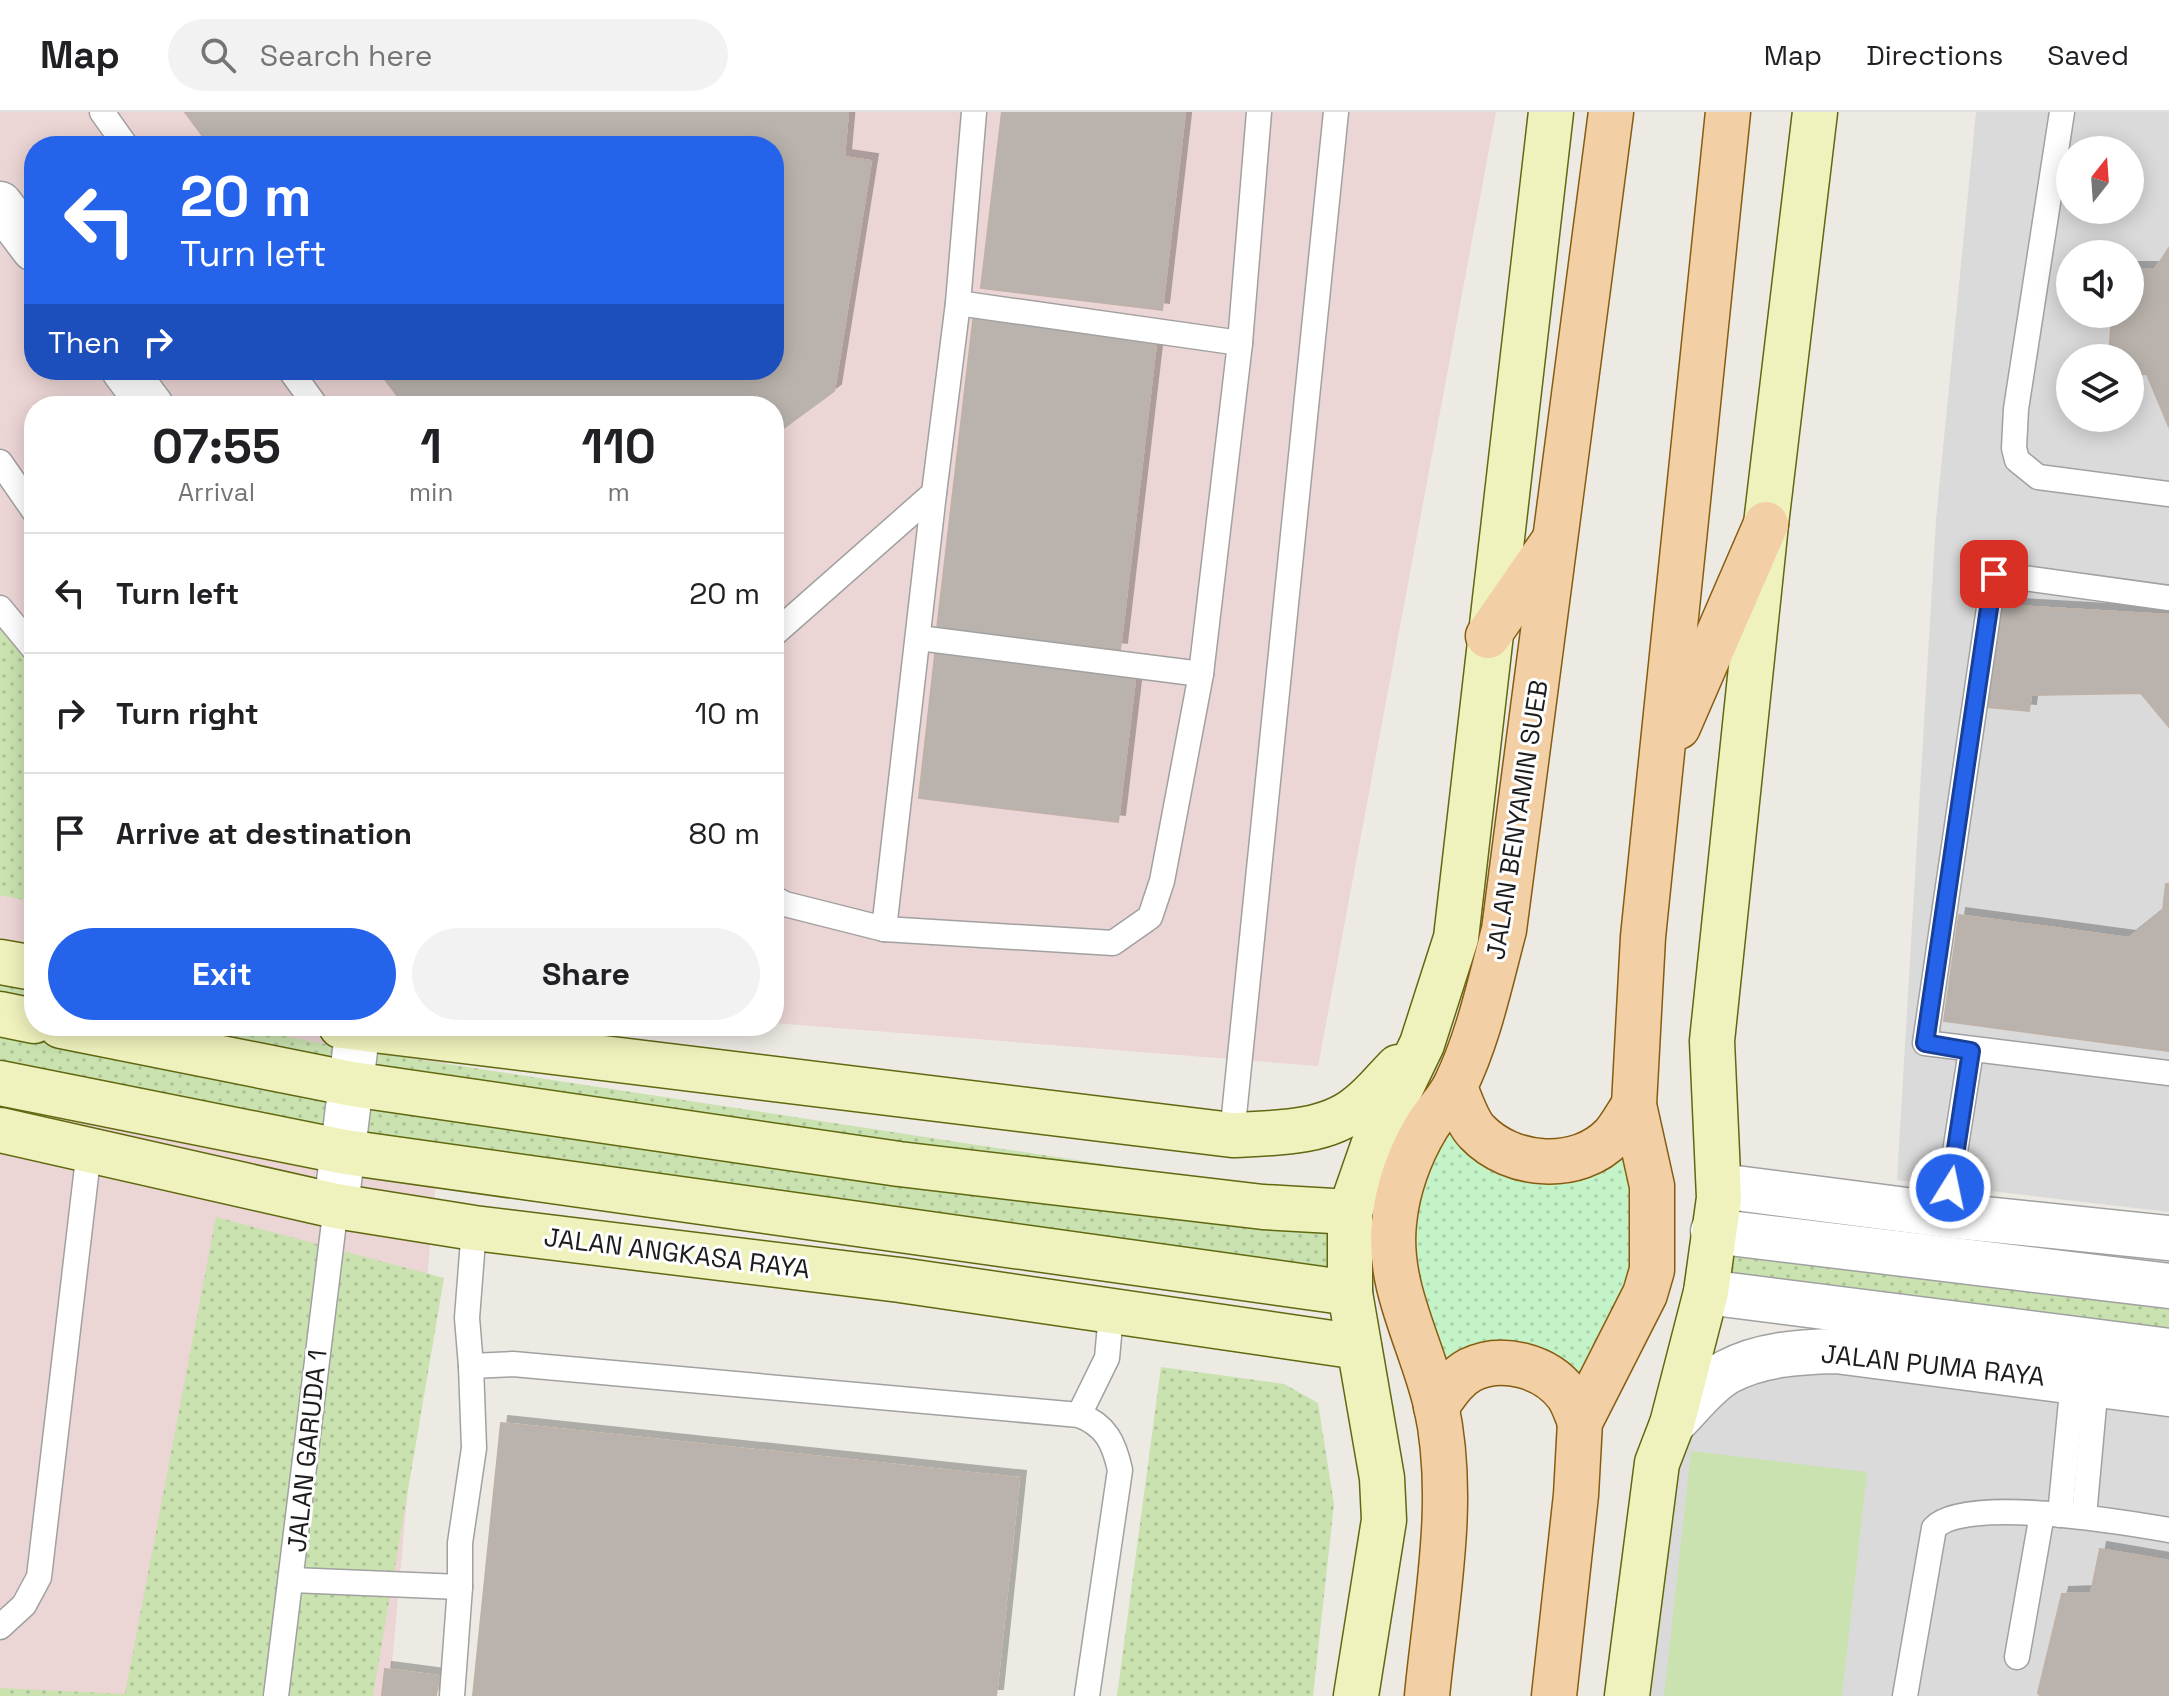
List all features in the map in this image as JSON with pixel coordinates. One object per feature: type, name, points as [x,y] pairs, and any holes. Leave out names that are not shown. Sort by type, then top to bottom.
[{"type":"main road","name":"JALAN BENYAMIN SUEB","points":[[1356,1696],[1384,1520],[1382,1478],[1359,1347],[1331,1290],[1332,1210],[1373,1146],[1422,1044],[1456,938],[1488,636],[1551,112]]},
{"type":"main road","name":"JALAN BENYAMIN SUEB","points":[[1427,1696],[1443,1542],[1444,1476],[1436,1407],[1398,1286],[1392,1253],[1394,1220],[1414,1151],[1455,1088],[1479,1026],[1504,930],[1611,112]]},
{"type":"main road","points":[[1554,1696],[1576,1495],[1580,1422],[1645,1294],[1652,1270],[1652,1186],[1634,1105],[1643,937],[1728,112]]},
{"type":"main road","points":[[1627,1696],[1657,1463],[1672,1424],[1706,1292],[1720,1186],[1712,1041],[1766,524],[1815,112]]},
{"type":"main road","points":[[1663,763],[1766,524]]},
{"type":"main road","points":[[1488,636],[1558,535]]},
{"type":"main road","points":[[0,962],[24,966]]},
{"type":"main road","points":[[0,1014],[24,1019]]},
{"type":"main road","points":[[111,1036],[352,1084],[899,1164],[1263,1207],[1332,1210]]},
{"type":"main road","points":[[425,1036],[1232,1135],[1286,1132],[1326,1124],[1357,1109],[1422,1044]]},
{"type":"main road","name":"JALAN ANGKASA RAYA","points":[[0,1083],[345,1152],[1331,1290]]},
{"type":"main road","points":[[1455,1088],[1476,1131],[1507,1154],[1546,1163],[1578,1158],[1612,1138],[1634,1105]]},
{"type":"main road","name":"JALAN ANGKASA RAYA","points":[[0,1130],[336,1206],[474,1228],[900,1280],[1111,1314],[1359,1347]]},
{"type":"main road","points":[[900,1280],[909,1232]]},
{"type":"main road","points":[[1436,1407],[1450,1386],[1470,1371],[1489,1363],[1519,1363],[1551,1377],[1568,1395],[1580,1422]]},
{"type":"street","points":[[0,204],[24,236]]},
{"type":"street","points":[[336,1206],[352,1084],[352,1036]]},
{"type":"street","points":[[1720,1186],[1945,1215],[2169,1238]]},
{"type":"street","points":[[1713,1231],[2169,1286]]},
{"type":"street","name":"JALAN PUMA RAYA","points":[[1706,1292],[2169,1351]]},
{"type":"street","name":"JALAN PUMA RAYA","points":[[1672,1424],[1725,1373],[1756,1360],[1796,1352],[1836,1351],[2169,1394]]},
{"type":"lane","points":[[102,112],[119,136]]},
{"type":"lane","points":[[884,929],[958,303],[974,112]]},
{"type":"lane","points":[[784,903],[884,929],[1113,943],[1150,917],[1162,881],[1201,674],[1240,343],[1259,112]]},
{"type":"lane","points":[[1232,1135],[1336,112]]},
{"type":"lane","points":[[2062,112],[2016,409],[2014,448],[2017,460],[2038,477],[2169,494]]},
{"type":"lane","points":[[958,303],[1240,343]]},
{"type":"lane","points":[[0,462],[24,497]]},
{"type":"lane","points":[[784,625],[934,493]]},
{"type":"lane","points":[[2169,598],[1994,574],[1925,1043],[2169,1073]]},
{"type":"lane","points":[[0,608],[24,637]]},
{"type":"lane","points":[[919,638],[1201,674]]},
{"type":"lane","points":[[1945,1215],[1971,1051]]},
{"type":"lane","points":[[0,1627],[24,1605],[39,1577],[89,1150]]},
{"type":"lane","name":"JALAN GARUDA 1","points":[[276,1696],[336,1206]]},
{"type":"lane","points":[[452,1696],[460,1543],[474,1448],[467,1318],[474,1228]]},
{"type":"lane","points":[[1079,1415],[1107,1358],[1111,1314]]},
{"type":"lane","points":[[471,1366],[513,1364],[1079,1415],[1097,1422],[1114,1445],[1120,1470],[1087,1696]]},
{"type":"lane","points":[[2017,1657],[2062,1515],[2085,1383]]},
{"type":"lane","points":[[1905,1696],[1934,1528],[1942,1519],[1963,1513],[2062,1515],[2169,1530]]},
{"type":"lane","points":[[292,1580],[460,1587]]},
{"type":"shaded area","points":[[0,112],[1496,112],[1318,1066],[784,1024],[784,396],[24,396],[24,1036],[449,1036],[389,1696],[0,1696]]},
{"type":"shaded area","points":[[1976,112],[2169,112],[2169,1212],[1897,1180],[1936,520]]},
{"type":"shaded area","points":[[1769,1357],[2169,1397],[2169,1696],[1627,1696],[1657,1463]]},
{"type":"green space","points":[[0,623],[24,651],[24,900],[0,895]]},
{"type":"green space","points":[[0,981],[24,985],[24,1036],[285,1036],[356,1050],[1318,1197],[1350,1293],[0,1082]]},
{"type":"green space","points":[[1455,1088],[1546,1163],[1634,1105],[1654,1231],[1580,1422],[1519,1363],[1436,1407],[1394,1220]]},
{"type":"green space","points":[[1719,1198],[2169,1267],[2169,1350],[1706,1292]]},
{"type":"green space","points":[[216,1217],[444,1278],[373,1696],[0,1696],[0,1688],[125,1694]]},
{"type":"green space","points":[[1161,1367],[1284,1384],[1318,1403],[1334,1504],[1313,1696],[1117,1696]]},
{"type":"green space","points":[[1691,1451],[1867,1472],[1842,1696],[1664,1696]]},
{"type":"building","points":[[185,112],[848,112],[844,157],[871,161],[834,391],[784,428],[784,396],[398,396],[386,380],[784,380],[784,136],[203,136]]},
{"type":"building","points":[[1002,112],[1185,112],[1162,310],[981,288]]},
{"type":"building","points":[[2169,248],[2169,427],[2147,374],[2144,374],[2144,344],[2110,344],[2111,328],[2144,328],[2144,269],[2155,269]]},
{"type":"building","points":[[974,313],[1157,335],[1120,650],[937,629]]},
{"type":"building","points":[[1999,605],[2169,615],[2169,727],[2141,693],[2031,695],[2029,711],[1988,707]]},
{"type":"building","points":[[936,646],[1136,671],[1118,822],[919,798]]},
{"type":"building","points":[[2166,884],[2169,884],[2169,1051],[1944,1021],[1959,915],[2129,938],[2163,911]]},
{"type":"building","points":[[501,1423],[1019,1478],[996,1696],[473,1696]]},
{"type":"building","points":[[2100,1549],[2169,1561],[2169,1696],[2041,1696],[2038,1693],[2062,1594],[2091,1593]]},
{"type":"building","points":[[385,1669],[439,1676],[436,1696],[382,1696]]},
{"type":"route","points":[[1950,1188],[1971,1051],[1925,1043],[1994,574]]}]
